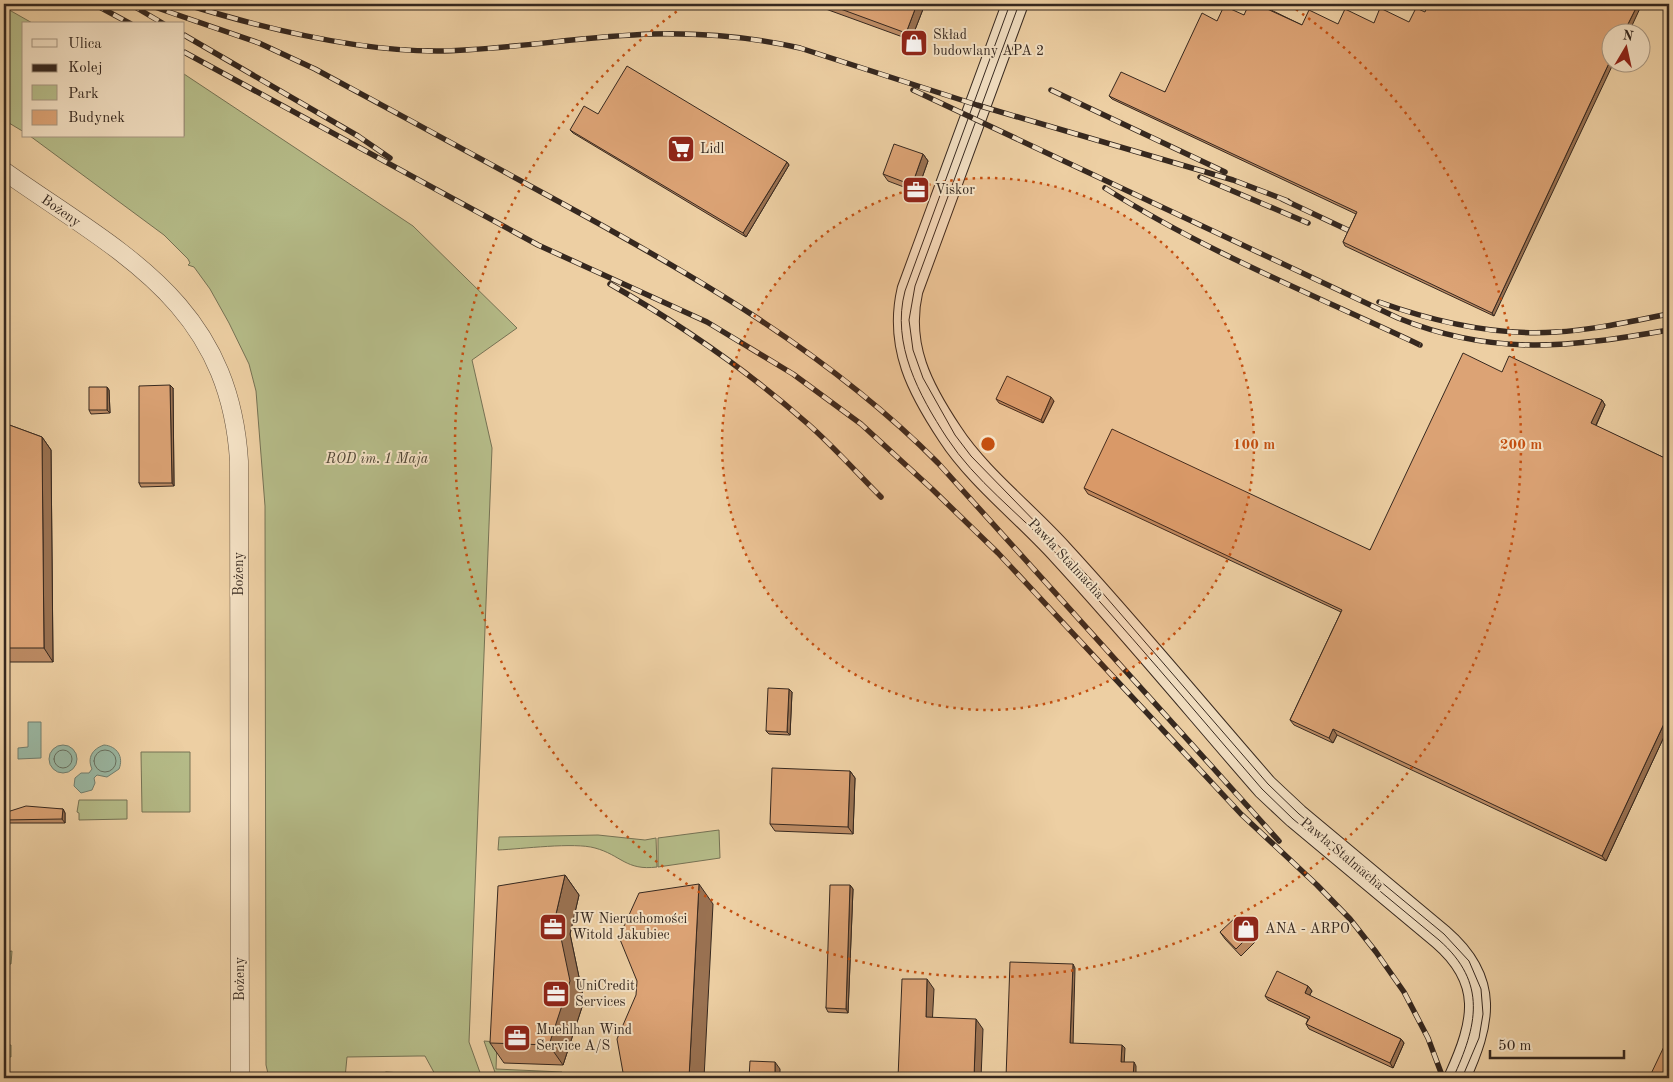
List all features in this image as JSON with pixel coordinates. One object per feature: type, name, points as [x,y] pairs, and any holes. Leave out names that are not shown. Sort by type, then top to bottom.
[{"type":"street","name":"Pawła Stalmacha","points":[[1015,4],[910,290],[906,308],[905,332],[916,374],[946,429],[968,458],[1067,559],[1265,787],[1290,811],[1456,951],[1467,966],[1476,987],[1478,1021],[1473,1044],[1457,1078]]},
{"type":"street","name":"Bożeny","points":[[4,171],[116,250],[168,292],[201,333],[212,352],[228,392],[237,434],[239,477],[240,1078]]},
{"type":"green space","points":[[4,7],[30,22],[22,22],[22,131],[4,120]]},
{"type":"green space","name":"ROD im. 1 Maja","points":[[185,75],[413,226],[517,328],[472,360],[492,448],[469,1042],[482,1078],[437,1078],[425,1056],[418,1056],[347,1057],[345,1078],[269,1078],[266,1065],[265,506],[256,391],[249,364],[210,289],[194,267],[188,265],[190,263],[188,259],[164,235],[33,138],[185,138]]},
{"type":"green space","points":[[141,752],[190,752],[190,812],[142,812]]},
{"type":"green space","points":[[79,800],[127,800],[127,819],[79,820],[79,813],[77,812]]},
{"type":"green space","points":[[719,830],[720,858],[658,867],[658,838]]},
{"type":"green space","points":[[598,835],[645,840],[656,838],[657,867],[647,868],[631,865],[604,851],[586,846],[498,850],[499,837]]},
{"type":"green space","points":[[12,951],[11,964],[4,964],[4,952]]},
{"type":"green space","points":[[484,1041],[497,1042],[496,1069],[562,1072],[562,1078],[497,1078]]},
{"type":"green space","points":[[4,1045],[11,1045],[11,1057],[4,1056]]},
{"type":"green space","points":[[386,1072],[401,1073],[412,1078],[373,1078]]},
{"type":"water","points":[[28,722],[41,722],[41,758],[18,759],[18,748],[28,747]]},
{"type":"water","points":[[63,745],[73,749],[77,759],[73,769],[63,773],[53,769],[49,759],[53,749]]},
{"type":"water","points":[[104,745],[113,747],[120,756],[119,769],[107,777],[97,775],[94,778],[95,783],[92,790],[81,793],[74,786],[75,778],[81,773],[89,773],[92,769],[90,758],[92,754],[96,749]]},
{"type":"building","points":[[827,4],[917,4],[906,33]]},
{"type":"building","points":[[1249,4],[1267,4],[1265,8],[1302,25],[1309,10],[1338,24],[1345,9],[1374,23],[1380,8],[1409,22],[1416,8],[1425,12],[1428,4],[1522,4],[1526,6],[1527,4],[1638,4],[1629,22],[1600,22],[1600,72],[1605,72],[1492,313],[1343,242],[1357,212],[1109,96],[1121,72],[1165,92],[1202,13],[1217,21],[1224,6],[1244,15]]},
{"type":"building","name":"Lidl","points":[[627,66],[787,162],[743,233],[570,130],[584,106],[598,114]]},
{"type":"building","points":[[894,144],[923,154],[912,185],[883,174]]},
{"type":"building","points":[[1463,353],[1502,372],[1509,356],[1602,400],[1591,423],[1669,460],[1669,713],[1602,856],[1333,729],[1329,738],[1290,720],[1342,610],[1084,488],[1112,429],[1370,550]]},
{"type":"building","points":[[1007,376],[1051,397],[1041,420],[996,399]]},
{"type":"building","points":[[170,385],[172,483],[139,483],[139,386]]},
{"type":"building","points":[[89,387],[107,387],[107,410],[89,410]]},
{"type":"building","points":[[4,423],[42,437],[44,648],[4,648]]},
{"type":"building","points":[[768,688],[789,689],[787,732],[766,731]]},
{"type":"building","points":[[772,768],[850,771],[848,827],[770,824]]},
{"type":"building","points":[[26,806],[63,809],[62,819],[4,820],[4,813]]},
{"type":"building","points":[[565,875],[556,914],[570,981],[549,1045],[490,1043],[498,886]]},
{"type":"building","points":[[699,884],[689,1078],[624,1078],[617,1039],[636,995],[637,981],[619,937],[639,893]]},
{"type":"building","points":[[830,885],[850,885],[846,1009],[826,1008]]},
{"type":"building","points":[[1236,917],[1252,933],[1236,949],[1220,932]]},
{"type":"building","points":[[1010,962],[1073,964],[1070,1043],[1122,1045],[1121,1062],[1134,1062],[1133,1078],[1006,1078]]},
{"type":"building","points":[[1277,971],[1308,986],[1305,993],[1401,1039],[1390,1063],[1306,1024],[1310,1017],[1265,996]]},
{"type":"building","points":[[902,979],[927,979],[926,1017],[976,1019],[974,1078],[898,1078]]},
{"type":"building","points":[[1669,1036],[1669,1078],[1649,1078]]},
{"type":"building","points":[[750,1061],[775,1062],[775,1078],[749,1078]]},
{"type":"tram line","points":[[1010,4],[905,291],[902,330],[910,368],[937,422],[958,454],[1080,579],[1262,789],[1293,819],[1439,940],[1455,956],[1465,972],[1471,989],[1473,1006],[1468,1041],[1453,1078]]},
{"type":"tram line","points":[[1019,4],[915,286],[909,320],[913,350],[923,378],[955,435],[971,456],[1087,575],[1268,784],[1299,814],[1444,934],[1469,961],[1481,989],[1483,1014],[1479,1038],[1462,1078]]},
{"type":"railway","points":[[94,4],[127,22]]},
{"type":"railway","points":[[130,4],[161,22]]},
{"type":"railway","points":[[146,4],[259,43],[315,69],[656,256],[756,317],[804,350],[851,385],[938,463],[1279,841]]},
{"type":"railway","points":[[185,4],[310,36],[375,47],[406,50],[464,50],[599,37],[653,34],[726,36],[782,44],[800,48],[977,105],[1233,180],[1288,201]]},
{"type":"railway","points":[[185,36],[358,136],[390,158]]},
{"type":"railway","points":[[185,53],[538,245],[707,322],[793,374],[861,424],[998,553],[1241,814],[1317,885],[1350,919],[1404,992],[1428,1038],[1443,1078]]},
{"type":"railway","points":[[913,90],[1398,318],[1433,330],[1467,339],[1533,345],[1599,341],[1669,330]]},
{"type":"railway","points":[[1051,90],[1225,172]]},
{"type":"railway","points":[[1200,177],[1308,223]]},
{"type":"railway","points":[[1105,188],[1143,211],[1220,252],[1420,345]]},
{"type":"railway","points":[[1282,199],[1352,232]]},
{"type":"railway","points":[[610,284],[662,315],[738,367],[818,433],[881,497]]},
{"type":"railway","points":[[1379,302],[1422,316],[1466,326],[1488,330],[1533,333],[1570,331],[1613,325],[1669,314]]},
{"type":"place","name":"Skład budowlany APA 2","points":[[914,43]]},
{"type":"place","name":"Lidl","points":[[681,149]]},
{"type":"place","name":"Viskor","points":[[916,190]]},
{"type":"place","name":"JW Nieruchomości Witold Jakubiec","points":[[553,927]]},
{"type":"place","name":"ANA - ARPO","points":[[1246,929]]},
{"type":"place","name":"UniCredit Services","points":[[556,994]]},
{"type":"place","name":"Muehlhan Wind Service A/S","points":[[517,1038]]}]
